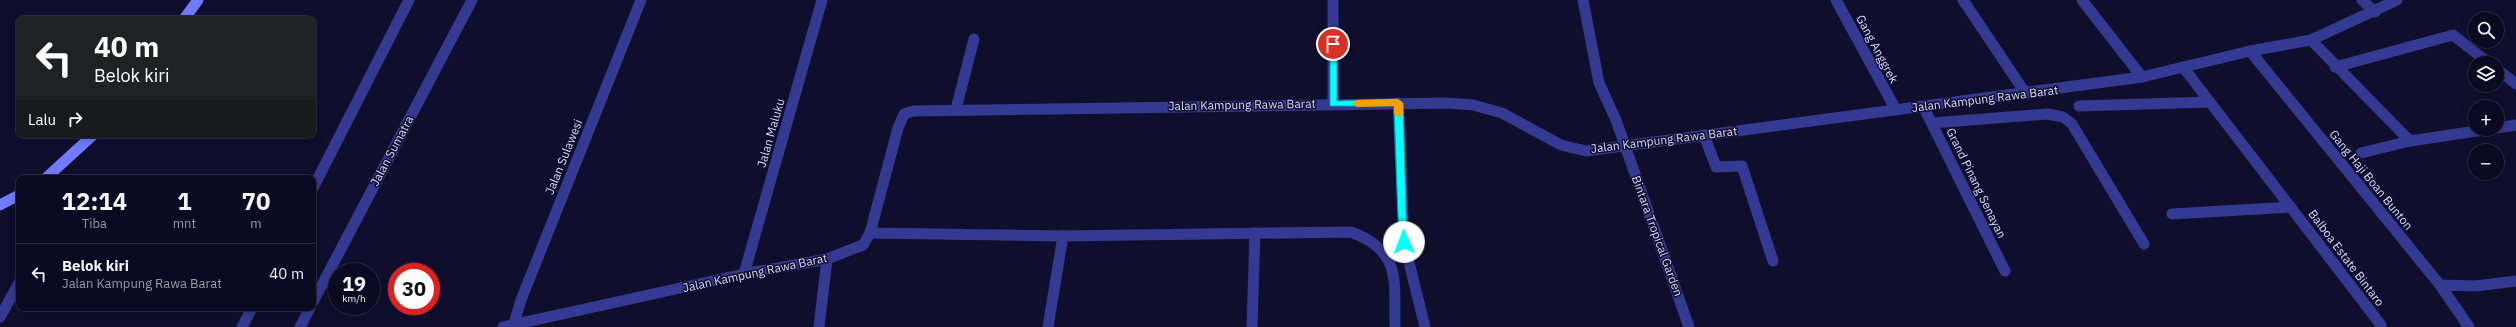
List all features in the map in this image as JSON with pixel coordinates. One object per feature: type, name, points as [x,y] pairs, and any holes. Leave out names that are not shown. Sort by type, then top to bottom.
[{"type":"main road","points":[[186,16],[198,0]]},
{"type":"main road","points":[[49,175],[90,138]]},
{"type":"main road","points":[[0,205],[16,197]]},
{"type":"street","points":[[316,182],[409,0]]},
{"type":"street","name":"Jalan Sumatra","points":[[316,296],[472,0]]},
{"type":"street","name":"Jalan Sulawesi","points":[[510,326],[641,0]]},
{"type":"street","name":"Jalan Maluku","points":[[744,274],[822,0]]},
{"type":"street","points":[[1333,0],[1333,104]]},
{"type":"street","name":"Bintara Tropical Garden","points":[[1583,0],[1599,83],[1624,146],[1689,327]]},
{"type":"street","name":"Gang Anggrek","points":[[1836,0],[1896,110]]},
{"type":"street","points":[[1963,0],[2026,94]]},
{"type":"street","points":[[2082,0],[2142,77]]},
{"type":"street","points":[[2362,0],[2375,12]]},
{"type":"street","name":"Jalan Kampung Rawa Barat","points":[[510,326],[744,274],[827,260],[863,245],[870,233],[892,144],[904,114],[925,110],[1398,103],[1472,105],[1502,113],[1561,145],[1586,151],[1923,106],[2026,94],[2142,77],[2310,40],[2375,12],[2397,0]]},
{"type":"street","points":[[2335,67],[2452,35],[2480,56]]},
{"type":"street","points":[[956,109],[974,39]]},
{"type":"street","points":[[2310,40],[2335,67],[2410,141]]},
{"type":"street","name":"Gang Haji Boan Bunton","points":[[2250,52],[2440,285],[2469,327]]},
{"type":"street","name":"Balboa Estate Bintaro","points":[[2184,67],[2381,325]]},
{"type":"street","points":[[2504,75],[2516,84]]},
{"type":"street","points":[[2079,106],[2210,102]]},
{"type":"street","points":[[1398,103],[1404,242],[1425,327]]},
{"type":"street","name":"Grand Pinang Senayan","points":[[1923,106],[2005,271]]},
{"type":"street","points":[[1932,123],[2048,114],[2063,117],[2072,124],[2144,244]]},
{"type":"street","points":[[2504,127],[2516,125]]},
{"type":"street","points":[[2361,153],[2410,141],[2468,132]]},
{"type":"street","points":[[1704,135],[1716,167],[1742,166],[1773,261]]},
{"type":"street","name":"Balboa Estate Bintaro","points":[[2172,214],[2291,207]]},
{"type":"street","points":[[870,233],[1063,236],[1351,232],[1376,241],[1393,267],[1395,327]]},
{"type":"street","points":[[1252,327],[1255,233]]},
{"type":"street","points":[[1048,327],[1063,236]]},
{"type":"street","points":[[819,327],[827,260]]},
{"type":"street","points":[[2440,285],[2476,286],[2516,281]]},
{"type":"street","points":[[0,317],[16,289]]},
{"type":"street","points":[[242,327],[250,311]]},
{"type":"street","points":[[300,327],[308,311]]},
{"type":"slow traffic","points":[[1357,103],[1398,103],[1399,114]]},
{"type":"route","points":[[1333,44],[1333,104],[1398,103],[1404,242]]}]
